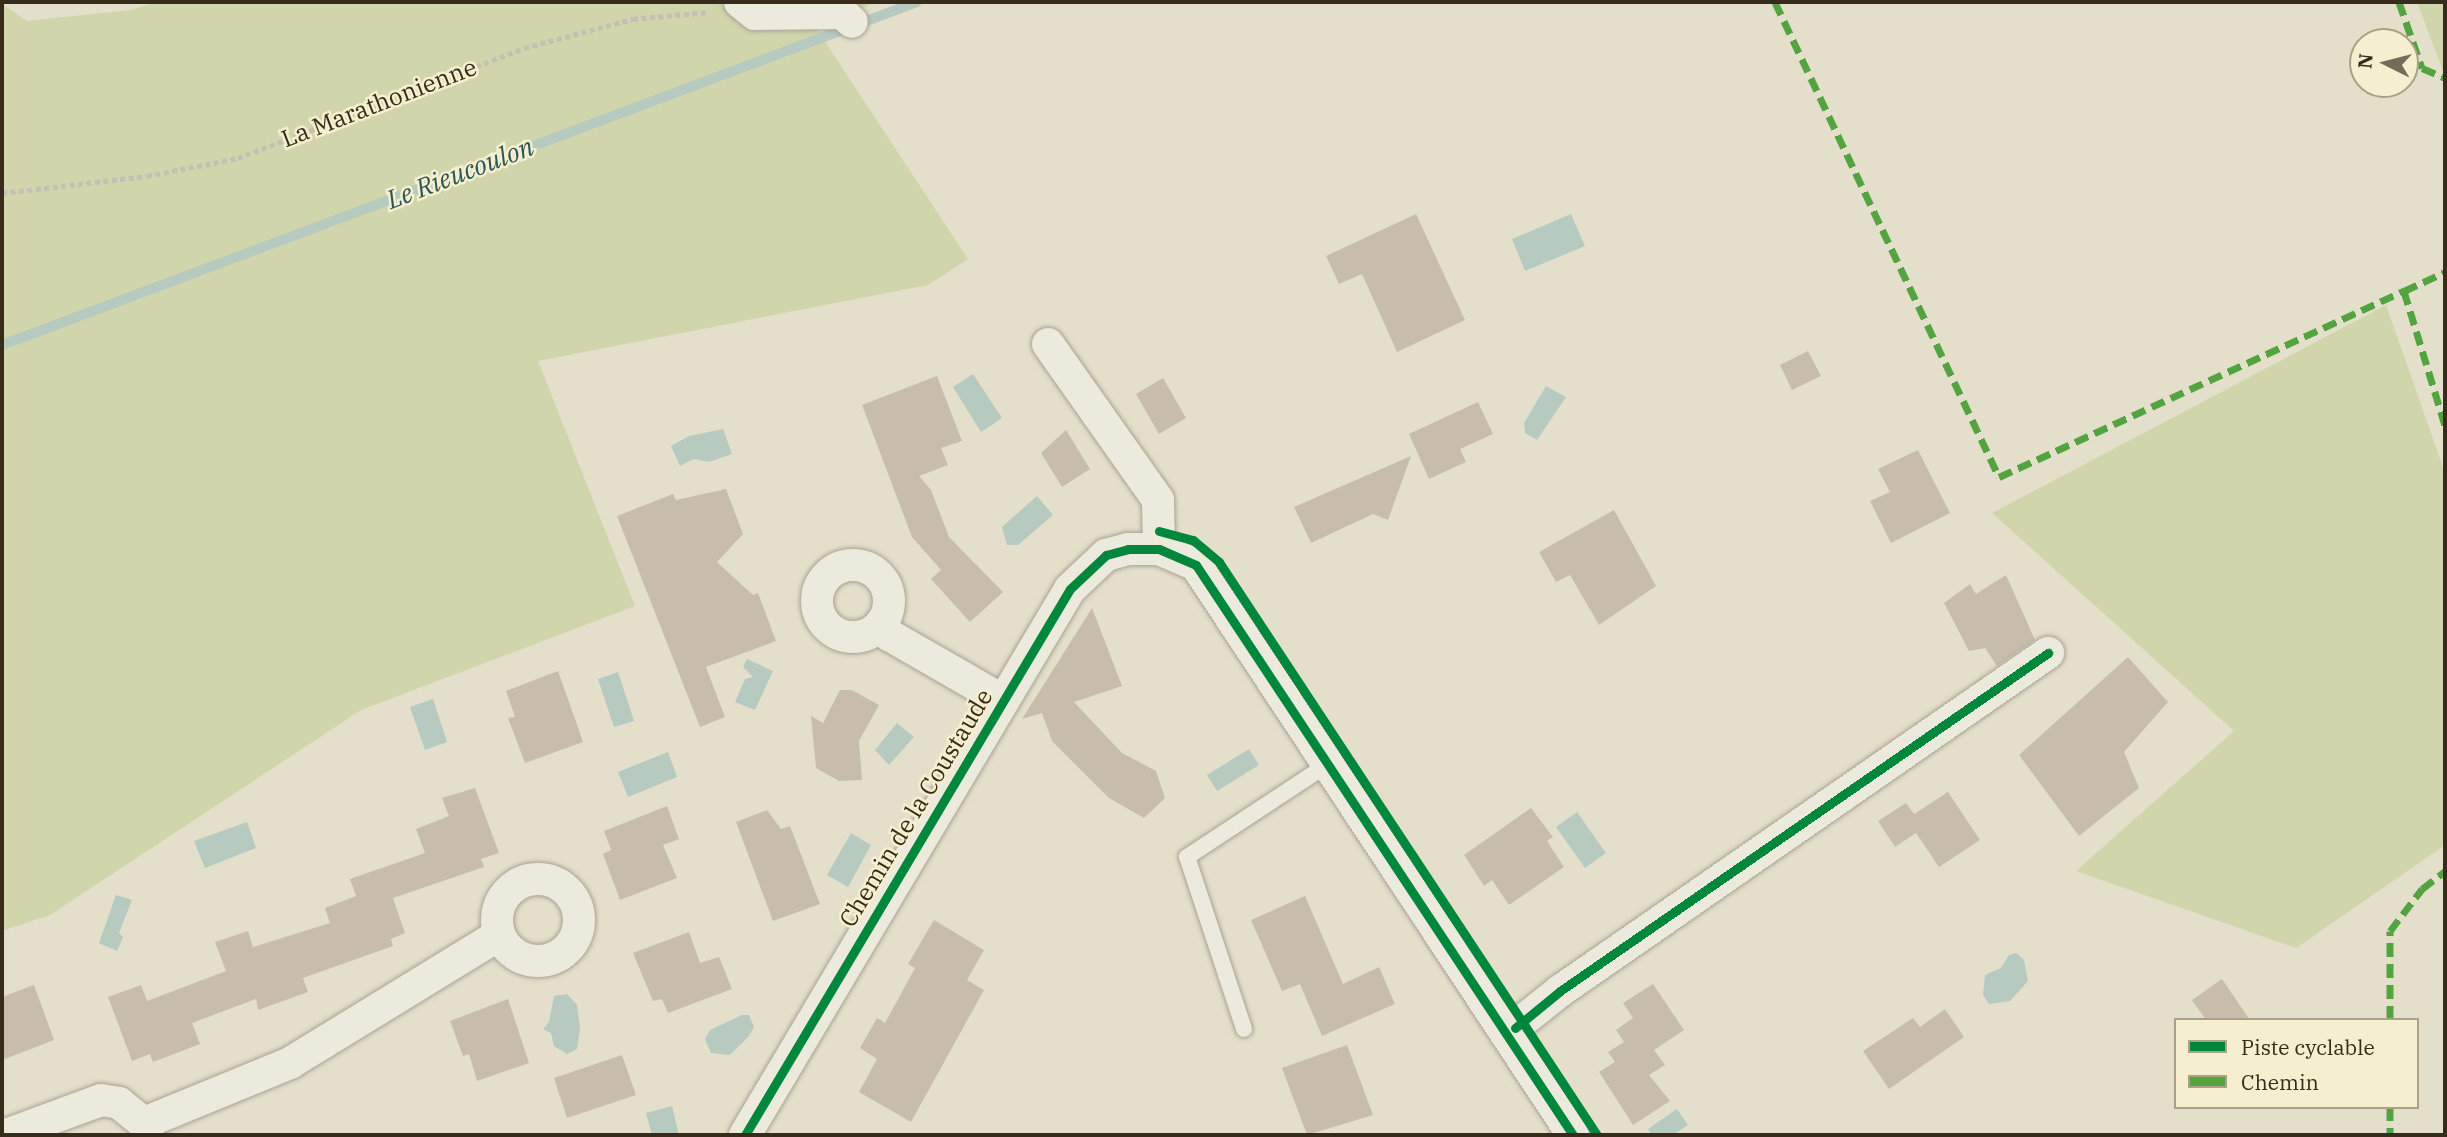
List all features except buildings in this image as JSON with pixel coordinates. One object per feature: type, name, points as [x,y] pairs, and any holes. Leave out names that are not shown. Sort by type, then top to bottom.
[{"type":"street","points":[[747,8],[847,17]]},
{"type":"street","points":[[1048,344],[1158,500],[1159,549],[1196,565],[1573,1135]]},
{"type":"street","name":"Chemin de la Coustaude","points":[[745,1135],[1002,700],[1079,581],[1106,555],[1159,549]]},
{"type":"street","points":[[881,625],[889,635],[1002,700]]},
{"type":"street","points":[[1506,1034],[1560,991],[2048,653]]},
{"type":"street","points":[[6,1135],[101,1100],[119,1103],[146,1129],[290,1063],[499,935]]},
{"type":"lane","points":[[1244,1029],[1187,857],[1328,764]]},
{"type":"green space","points":[[157,2],[724,2],[743,21],[753,2],[876,2],[816,28],[968,259],[928,285],[538,361],[635,606],[361,710],[50,915],[2,931],[2,4],[27,21],[131,10]]},
{"type":"green space","points":[[2417,2],[2445,2],[2445,76]]},
{"type":"green space","points":[[2386,305],[2445,473],[2445,845],[2296,948],[2076,871],[2234,731],[1992,513]]},
{"type":"shaded area","points":[[1571,214],[1585,246],[1525,271],[1512,239]]},
{"type":"shaded area","points":[[973,374],[1002,418],[981,432],[953,387]]},
{"type":"shaded area","points":[[1546,386],[1566,397],[1537,440],[1525,433],[1524,423]]},
{"type":"shaded area","points":[[723,429],[732,454],[709,462],[694,459],[680,466],[671,446],[689,436]]},
{"type":"shaded area","points":[[1037,496],[1053,515],[1018,545],[1007,545],[1002,527]]},
{"type":"shaded area","points":[[747,659],[773,671],[755,710],[735,702],[745,679],[753,677],[743,667]]},
{"type":"shaded area","points":[[618,672],[634,721],[614,727],[598,679]]},
{"type":"shaded area","points":[[433,699],[447,742],[425,750],[410,707]]},
{"type":"shaded area","points":[[897,723],[914,737],[889,765],[875,750]]},
{"type":"shaded area","points":[[1249,749],[1259,765],[1217,791],[1207,775]]},
{"type":"shaded area","points":[[668,752],[677,777],[628,797],[618,772]]},
{"type":"shaded area","points":[[1577,812],[1606,853],[1585,868],[1556,827]]},
{"type":"shaded area","points":[[247,822],[256,848],[205,868],[194,841]]},
{"type":"shaded area","points":[[851,833],[871,845],[848,887],[827,875]]},
{"type":"shaded area","points":[[116,895],[132,900],[119,933],[123,937],[117,951],[99,943]]},
{"type":"shaded area","points":[[2016,953],[2024,960],[2028,981],[2010,1001],[1989,1004],[1983,995],[1985,975],[2001,968],[2009,955]]},
{"type":"shaded area","points":[[567,994],[577,1005],[580,1028],[577,1049],[567,1054],[554,1046],[551,1033],[543,1029],[549,1022],[554,996]]},
{"type":"shaded area","points":[[742,1015],[749,1015],[754,1027],[749,1036],[730,1055],[711,1053],[705,1039],[710,1030]]},
{"type":"shaded area","points":[[672,1106],[679,1135],[652,1135],[646,1113]]},
{"type":"shaded area","points":[[1677,1109],[1688,1125],[1673,1135],[1652,1135],[1648,1129]]},
{"type":"waterway","name":"Le Rieucoulon","points":[[2,345],[917,2]]},
{"type":"marked path","points":[[1775,2],[1999,477],[2404,291],[2445,425]]},
{"type":"marked path","points":[[2399,2],[2422,68],[2445,78]]},
{"type":"marked path","points":[[2404,291],[2445,272]]},
{"type":"marked path","points":[[2390,1018],[2390,931],[2422,889],[2445,871]]},
{"type":"marked path","points":[[2390,1109],[2390,1135]]},
{"type":"cycle path","points":[[1159,531],[1193,540],[1219,562],[1597,1135]]},
{"type":"cycle path","points":[[745,1135],[1070,589],[1106,555],[1128,549],[1159,549],[1196,565],[1573,1135]]},
{"type":"cycle path","points":[[1515,1028],[1560,991],[2048,653]]}]
